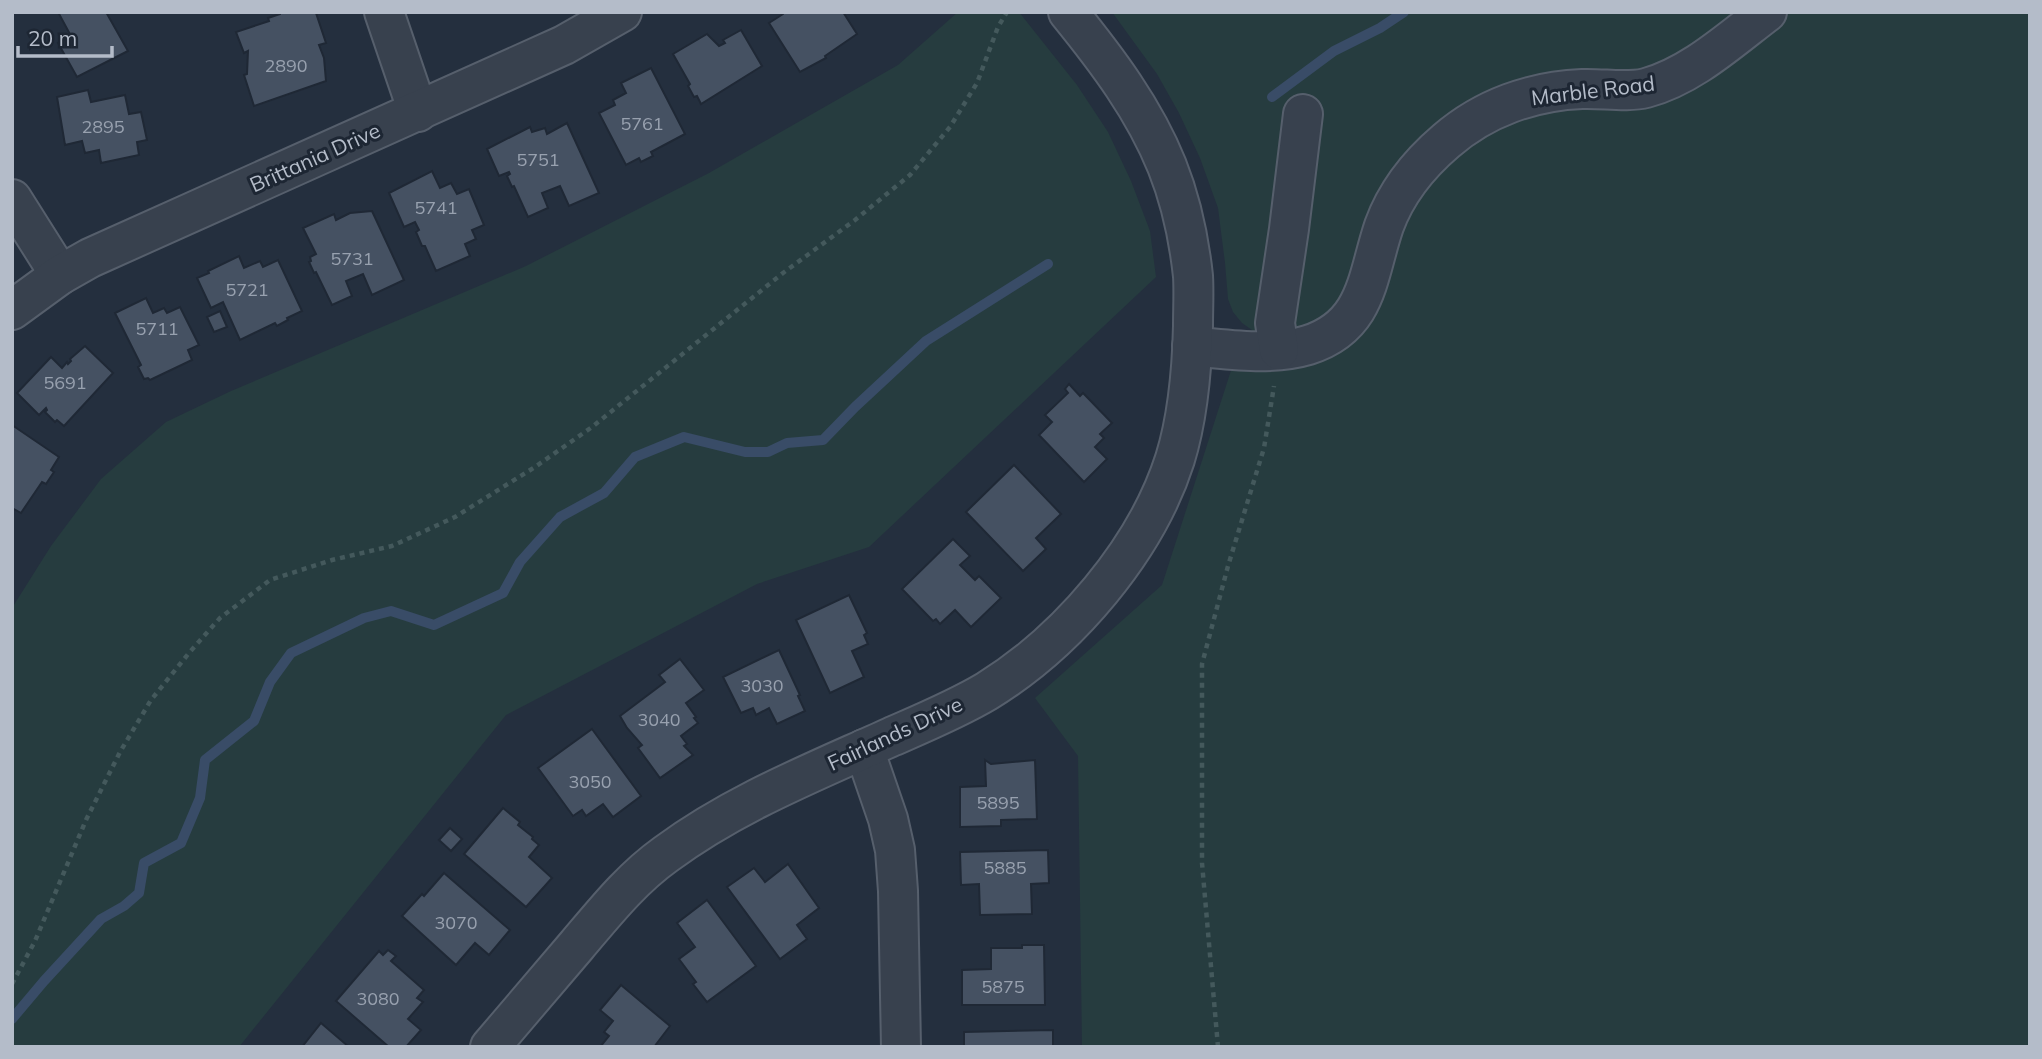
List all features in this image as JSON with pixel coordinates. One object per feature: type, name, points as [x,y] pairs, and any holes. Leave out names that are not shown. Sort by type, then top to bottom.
[{"type":"street","points":[[384,12],[418,111]]},
{"type":"street","name":"Brittania Drive","points":[[12,310],[60,275],[103,252],[564,45],[622,12]]},
{"type":"street","name":"Fairlands Drive","points":[[490,1047],[628,885],[664,855],[714,821],[761,795],[987,691],[1034,656],[1079,617],[1118,568],[1152,513],[1174,458],[1186,405],[1192,346],[1193,278],[1184,222],[1167,167],[1134,102],[1104,56],[1068,12]]},
{"type":"street","name":"Marble Road","points":[[1192,346],[1242,351],[1279,350],[1307,345],[1330,336],[1348,319],[1362,300],[1385,225],[1402,189],[1446,140],[1477,118],[1509,103],[1546,93],[1583,89],[1643,89],[1665,82],[1695,65],[1767,12]]},
{"type":"street","points":[[1279,350],[1275,323],[1303,114]]},
{"type":"street","points":[[12,199],[60,275]]},
{"type":"street","points":[[864,749],[888,819],[895,850],[901,1047]]},
{"type":"path","points":[[12,984],[36,941],[86,820],[120,752],[151,700],[220,618],[270,580],[332,560],[392,547],[455,517],[535,467],[592,427],[910,175],[950,127],[976,83],[998,27],[1007,12]]},
{"type":"path","points":[[1218,1047],[1202,863],[1202,664],[1264,448],[1279,350]]},
{"type":"green space","points":[[958,12],[1019,12],[1077,85],[1108,132],[1131,181],[1150,231],[1156,277],[869,547],[757,584],[506,715],[239,1047],[12,1047],[12,608],[51,546],[101,479],[166,422],[231,391],[526,266],[709,173],[898,65]]},
{"type":"green space","points":[[1112,12],[2030,12],[2030,1047],[1082,1047],[1078,756],[1035,698],[1162,585],[1244,330],[1252,330],[1233,312],[1228,299],[1218,208],[1200,158],[1157,74]]},
{"type":"building","points":[[58,12],[106,12],[128,51],[77,77],[58,43],[71,36]]},
{"type":"building","points":[[280,12],[316,13],[326,43],[319,45],[324,58],[326,81],[254,106],[244,75],[247,74],[248,51],[244,53],[236,32],[269,21],[268,18]]},
{"type":"building","points":[[783,12],[843,12],[857,34],[825,56],[826,58],[800,72],[769,23]]},
{"type":"building","points":[[741,30],[762,66],[701,104],[697,96],[694,97],[688,86],[690,84],[673,54],[707,34],[719,46],[725,43],[723,40]]},
{"type":"building","points":[[651,68],[685,134],[651,152],[653,156],[641,162],[639,158],[626,165],[599,113],[615,105],[613,100],[626,93],[621,83]]},
{"type":"building","points":[[88,90],[91,102],[125,95],[129,114],[141,112],[147,140],[137,142],[139,155],[101,163],[99,150],[85,153],[82,141],[65,145],[57,97]]},
{"type":"building","points":[[567,123],[599,193],[569,206],[560,186],[542,193],[548,208],[528,217],[507,176],[509,172],[499,176],[487,149],[530,127],[532,132],[545,128],[547,134]]},
{"type":"building","points":[[432,171],[440,188],[451,183],[457,194],[469,189],[484,225],[472,230],[476,239],[465,244],[470,256],[436,271],[416,232],[419,230],[415,222],[404,227],[389,193]]},
{"type":"building","points":[[372,211],[404,280],[372,295],[363,274],[346,281],[352,296],[332,305],[309,262],[310,257],[316,254],[303,228],[334,214],[336,220],[350,213]]},
{"type":"building","points":[[239,256],[244,268],[260,261],[263,267],[278,260],[302,311],[277,326],[275,323],[240,340],[223,302],[211,308],[197,278]]},
{"type":"building","points":[[146,298],[153,313],[164,308],[167,313],[180,307],[199,345],[188,350],[192,360],[150,380],[144,379],[138,367],[141,365],[115,313]]},
{"type":"building","points":[[220,311],[227,327],[214,332],[207,317]]},
{"type":"building","points":[[85,346],[113,373],[64,426],[57,420],[55,422],[45,412],[46,408],[39,415],[17,393],[51,357],[62,368]]},
{"type":"building","points":[[1069,384],[1080,396],[1083,393],[1112,423],[1100,434],[1104,438],[1095,447],[1107,459],[1084,482],[1039,435],[1052,422],[1045,415],[1068,393],[1065,389]]},
{"type":"building","points":[[12,425],[59,457],[46,484],[42,482],[21,513],[12,508]]},
{"type":"building","points":[[1014,465],[1061,514],[1036,538],[1046,549],[1023,571],[966,512]]},
{"type":"building","points":[[953,539],[970,556],[960,565],[975,580],[979,576],[1001,598],[971,627],[955,610],[940,624],[936,619],[933,621],[902,589]]},
{"type":"building","points":[[849,595],[867,633],[864,635],[868,644],[852,651],[864,677],[830,693],[796,620]]},
{"type":"building","points":[[779,650],[805,711],[777,724],[769,708],[756,715],[753,708],[741,713],[723,677]]},
{"type":"building","points":[[680,659],[704,690],[686,703],[698,723],[681,736],[687,744],[684,746],[693,755],[660,778],[638,748],[642,745],[620,716],[665,682],[659,675]]},
{"type":"building","points":[[592,729],[641,796],[613,817],[603,804],[586,816],[582,810],[573,816],[538,768]]},
{"type":"building","points":[[985,760],[991,764],[1035,760],[1037,819],[1001,820],[1001,826],[960,827],[960,787],[986,786]]},
{"type":"building","points":[[503,808],[520,822],[518,825],[539,845],[529,857],[552,878],[526,907],[464,854]]},
{"type":"building","points":[[450,828],[462,839],[451,851],[439,840]]},
{"type":"building","points":[[1048,850],[1049,883],[1031,884],[1032,914],[980,915],[979,884],[961,885],[960,852]]},
{"type":"building","points":[[788,864],[819,908],[797,925],[807,939],[780,959],[727,887],[754,868],[765,882]]},
{"type":"building","points":[[444,873],[510,930],[489,955],[475,943],[456,965],[402,916]]},
{"type":"building","points":[[707,900],[756,966],[707,1002],[679,959],[695,947],[677,923]]},
{"type":"building","points":[[1022,945],[1044,945],[1045,1005],[962,1005],[962,970],[991,969],[991,948],[1022,948]]},
{"type":"building","points":[[388,950],[396,956],[391,961],[424,990],[417,998],[423,1002],[408,1019],[421,1030],[406,1047],[389,1047],[336,1001],[379,951],[383,955]]},
{"type":"building","points":[[621,985],[670,1026],[654,1047],[600,1047],[609,1036],[604,1032],[613,1021],[600,1010]]},
{"type":"building","points":[[321,1023],[349,1047],[302,1047]]},
{"type":"building","points":[[1053,1030],[1053,1047],[964,1047],[964,1032]]},
{"type":"waterway","points":[[1272,97],[1334,51],[1380,28],[1404,12]]},
{"type":"waterway","points":[[12,1019],[101,919],[124,906],[139,893],[144,863],[181,843],[200,798],[205,760],[254,721],[270,682],[291,653],[364,618],[391,611],[434,625],[503,593],[520,562],[560,517],[604,493],[635,457],[684,437],[745,452],[768,452],[787,443],[823,440],[926,341],[1048,264]]}]
